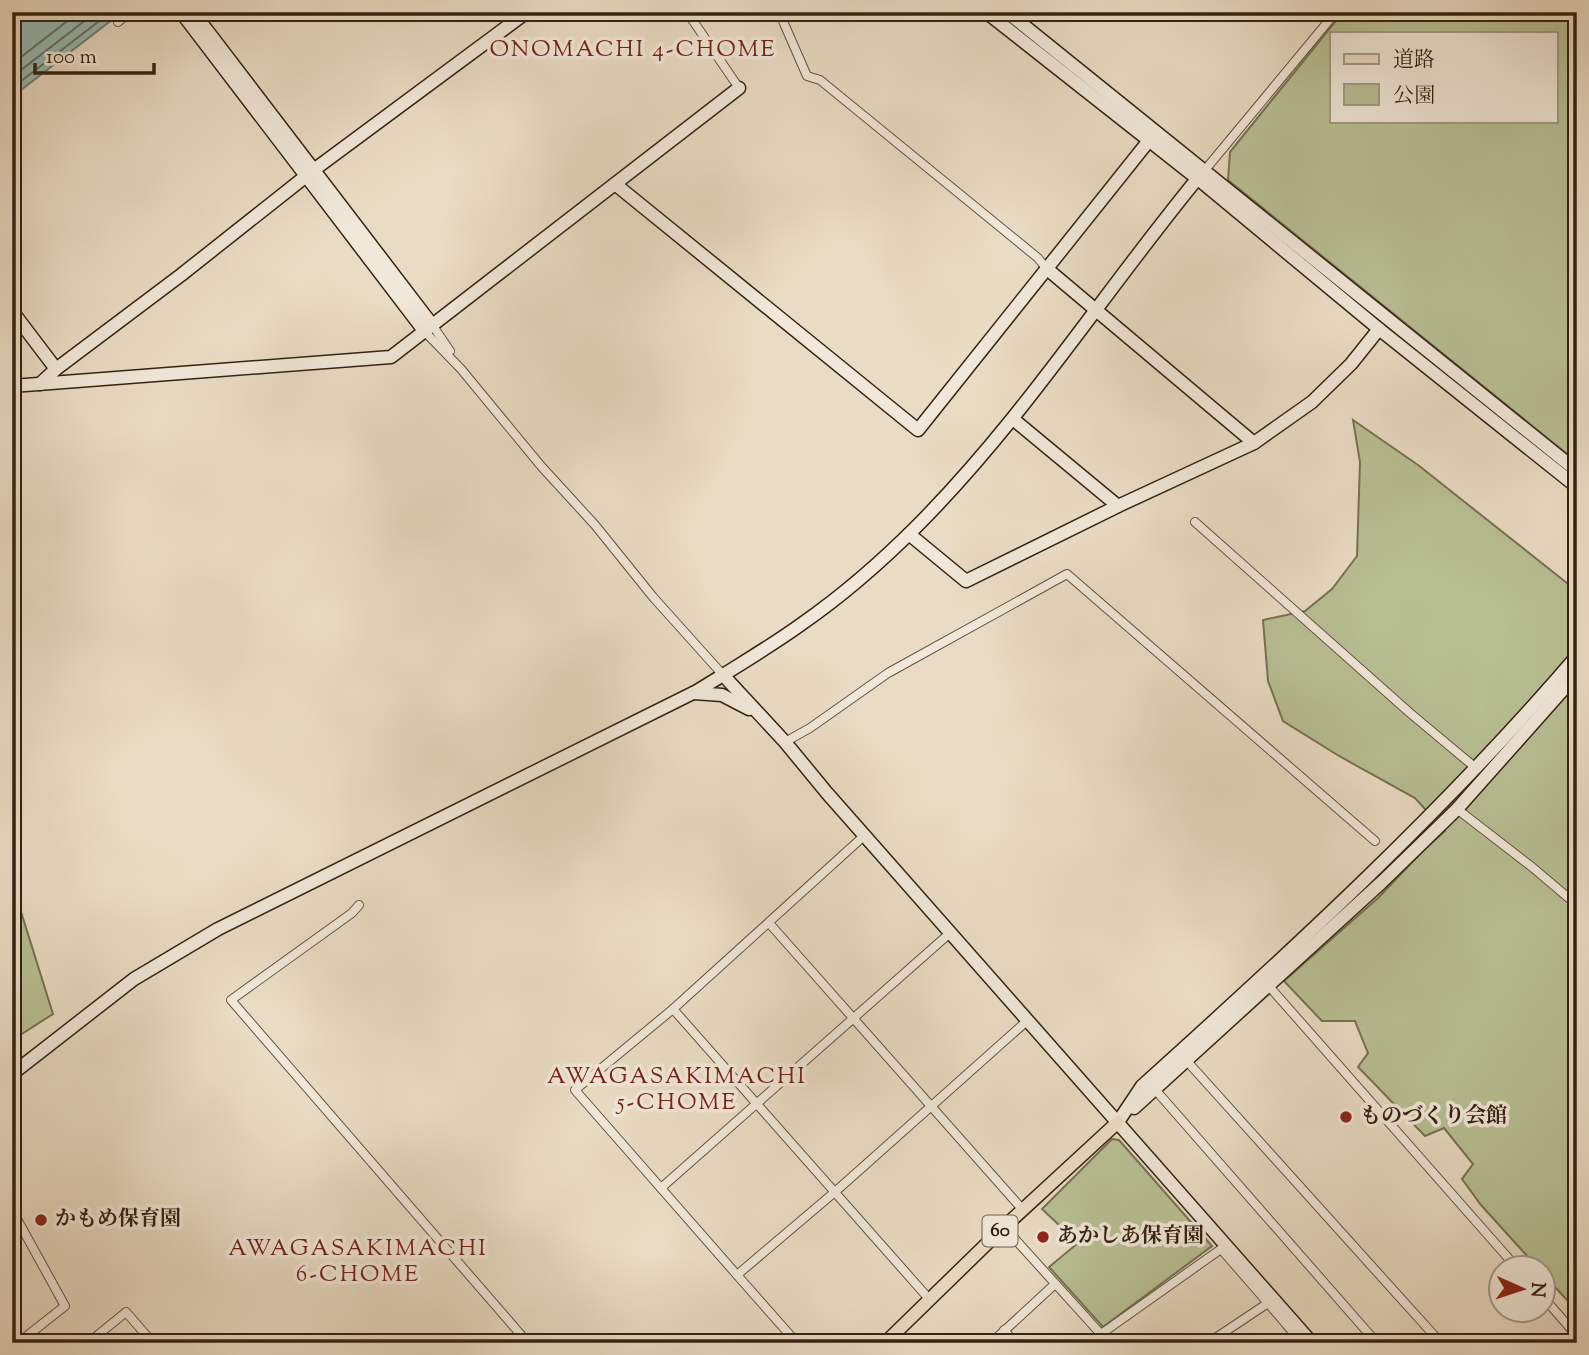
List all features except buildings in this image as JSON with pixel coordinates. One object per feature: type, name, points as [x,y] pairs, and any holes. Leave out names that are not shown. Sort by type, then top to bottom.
[{"type":"main road","name":"60","points":[[885,1343],[1004,1227],[1118,1122]]},
{"type":"street","points":[[118,22],[130,12]]},
{"type":"street","points":[[181,12],[310,173]]},
{"type":"street","points":[[193,12],[310,173],[429,329],[541,466],[595,524],[653,597],[785,742],[1312,1343]]},
{"type":"street","points":[[40,384],[310,173],[527,12]]},
{"type":"street","points":[[12,386],[391,357],[739,88],[687,12]]},
{"type":"street","points":[[779,12],[807,76],[814,77],[830,88],[1038,258],[1046,268],[1254,443]]},
{"type":"street","points":[[986,12],[1201,175],[1577,471]]},
{"type":"street","points":[[1007,12],[1152,137]]},
{"type":"street","points":[[12,1074],[134,979],[218,929],[692,693],[804,623],[909,534],[970,470],[1013,419],[1201,175],[1336,12]]},
{"type":"street","points":[[615,184],[918,430],[1152,137]]},
{"type":"street","points":[[1201,175],[1379,330],[1577,487]]},
{"type":"street","points":[[12,311],[56,369]]},
{"type":"street","points":[[909,534],[965,581],[1254,443],[1312,402],[1379,330]]},
{"type":"street","points":[[1013,419],[1118,506]]},
{"type":"street","points":[[1195,522],[1481,773]]},
{"type":"street","points":[[785,742],[888,674],[1067,574],[1374,841]]},
{"type":"street","points":[[1265,981],[1382,882],[1457,809],[1481,773],[1577,656]]},
{"type":"street","points":[[1118,1122],[1151,1085],[1265,981],[1436,812],[1481,773],[1577,674]]},
{"type":"street","points":[[692,693],[722,695],[756,712]]},
{"type":"street","points":[[1457,809],[1577,905]]},
{"type":"street","points":[[797,1343],[575,1090],[673,1009],[865,835]]},
{"type":"street","points":[[359,905],[350,915],[231,1000],[528,1343]]},
{"type":"street","points":[[769,923],[1023,1210]]},
{"type":"street","points":[[661,1188],[950,933]]},
{"type":"street","points":[[1265,981],[1505,1254]]},
{"type":"street","points":[[673,1009],[930,1300]]},
{"type":"street","points":[[737,1275],[1028,1020]]},
{"type":"street","points":[[1183,1057],[1441,1343]]},
{"type":"street","points":[[1151,1085],[1377,1343]]},
{"type":"street","points":[[12,1210],[65,1306],[20,1342],[12,1338]]},
{"type":"street","points":[[1004,1227],[1109,1343]]},
{"type":"street","points":[[1101,1334],[1221,1250],[1302,1343]]},
{"type":"street","points":[[991,1343],[1055,1284]]},
{"type":"street","points":[[1208,1343],[1268,1303]]},
{"type":"street","points":[[88,1343],[126,1312],[153,1343]]},
{"type":"street","points":[[1558,1314],[1577,1336]]},
{"type":"street","points":[[1004,1330],[1015,1343]]},
{"type":"green space","points":[[1343,12],[1577,12],[1577,462],[1228,180],[1230,152]]},
{"type":"green space","points":[[1353,420],[1418,465],[1577,591],[1577,1311],[1558,1290],[1558,1254],[1525,1254],[1481,1205],[1462,1179],[1473,1164],[1444,1128],[1425,1136],[1358,1067],[1368,1053],[1355,1021],[1322,1021],[1284,981],[1378,898],[1445,831],[1415,798],[1283,721],[1268,681],[1263,620],[1305,611],[1332,589],[1357,556],[1360,462]]},
{"type":"green space","points":[[12,883],[53,1014],[14,1039],[12,1031]]},
{"type":"green space","points":[[1112,1139],[1119,1140],[1212,1246],[1103,1327],[1049,1267],[1078,1243],[1042,1209]]},
{"type":"water","points":[[12,12],[122,12],[12,97]]},
{"type":"place","name":"ものづくり会館","points":[[1346,1117]]},
{"type":"place","name":"かもめ保育園","points":[[41,1220]]},
{"type":"place","name":"あかしあ保育園","points":[[1043,1237]]},
{"type":"district","name":"ONOMACHI 4-CHOME","points":[[633,50]]},
{"type":"district","name":"AWAGASAKIMACHI 5-CHOME","points":[[677,1090]]},
{"type":"district","name":"AWAGASAKIMACHI 6-CHOME","points":[[358,1262]]}]
